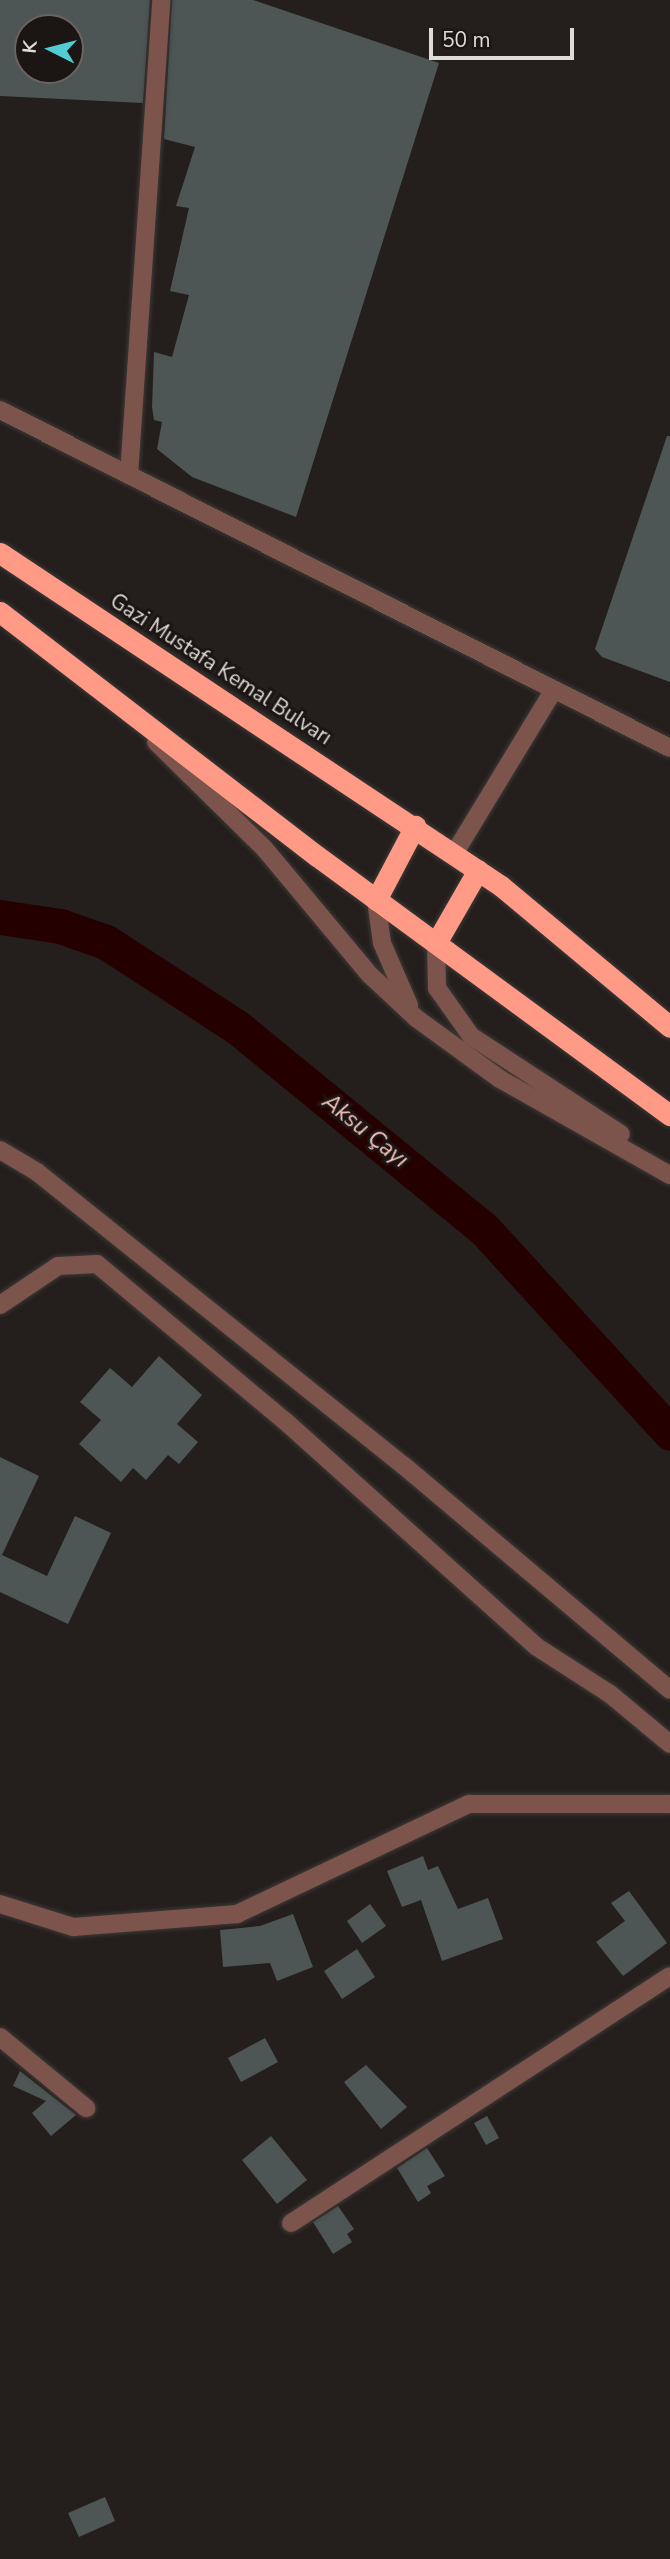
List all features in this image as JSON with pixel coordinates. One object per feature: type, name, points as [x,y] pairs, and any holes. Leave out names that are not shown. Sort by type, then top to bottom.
[{"type":"highway","name":"Gazi Mustafa Kemal Bulvarı","points":[[0,553],[501,886],[670,1027]]},
{"type":"highway","points":[[0,612],[376,900],[670,1115]]},
{"type":"highway","points":[[376,900],[408,822]]},
{"type":"highway","points":[[436,943],[478,870]]},
{"type":"street","points":[[129,475],[161,0]]},
{"type":"street","points":[[0,410],[670,748]]},
{"type":"street","points":[[98,686],[264,848],[370,975],[416,1018],[500,1079],[670,1175]]},
{"type":"street","points":[[454,853],[553,691]]},
{"type":"street","points":[[376,900],[391,971],[416,1018]]},
{"type":"street","points":[[436,943],[437,988],[471,1036],[670,1166]]},
{"type":"street","points":[[0,1150],[37,1172],[403,1465],[670,1690]]},
{"type":"street","points":[[0,1306],[58,1266],[97,1264],[285,1421],[537,1647],[610,1694],[670,1744]]},
{"type":"street","points":[[0,1904],[72,1927],[237,1914],[469,1804],[670,1804]]},
{"type":"street","points":[[291,2223],[670,1976]]},
{"type":"street","points":[[0,2037],[86,2108]]},
{"type":"building","points":[[0,0],[150,0],[143,103],[0,96]]},
{"type":"building","points":[[172,0],[253,0],[439,63],[296,517],[192,477],[157,449],[162,422],[154,420],[152,407],[154,352],[172,357],[189,295],[170,291],[189,208],[176,206],[195,147],[164,139]]},
{"type":"building","points":[[667,436],[670,436],[670,682],[602,657],[595,649]]},
{"type":"building","points":[[159,1356],[202,1395],[177,1424],[198,1442],[179,1464],[168,1455],[146,1480],[133,1468],[121,1482],[79,1444],[101,1420],[80,1402],[110,1368],[132,1387]]},
{"type":"building","points":[[0,1457],[39,1476],[2,1555],[47,1576],[75,1516],[111,1533],[68,1624],[0,1592]]},
{"type":"building","points":[[423,1856],[428,1870],[438,1866],[458,1909],[488,1898],[503,1939],[442,1961],[421,1900],[402,1907],[387,1871]]},
{"type":"building","points":[[629,1891],[667,1943],[623,1976],[596,1942],[625,1921],[611,1903]]},
{"type":"building","points":[[370,1904],[386,1926],[362,1943],[347,1921]]},
{"type":"building","points":[[293,1914],[313,1967],[277,1981],[270,1963],[223,1967],[220,1930],[260,1926]]},
{"type":"building","points":[[357,1949],[375,1977],[342,1999],[324,1971]]},
{"type":"building","points":[[265,2038],[278,2062],[241,2082],[228,2058]]},
{"type":"building","points":[[366,2065],[407,2107],[381,2129],[344,2082]]},
{"type":"building","points":[[20,2071],[76,2115],[51,2136],[32,2113],[46,2101],[13,2086]]},
{"type":"building","points":[[487,2116],[499,2138],[486,2145],[474,2123]]},
{"type":"building","points":[[271,2136],[307,2180],[277,2204],[242,2160]]},
{"type":"building","points":[[427,2148],[445,2176],[427,2186],[431,2193],[418,2202],[397,2168]]},
{"type":"building","points":[[338,2206],[354,2229],[347,2234],[352,2242],[333,2254],[313,2222]]},
{"type":"building","points":[[105,2497],[115,2521],[79,2537],[68,2513]]},
{"type":"waterway","name":"Aksu Çayı","points":[[0,917],[60,926],[106,942],[237,1027],[484,1229],[670,1433]]}]
